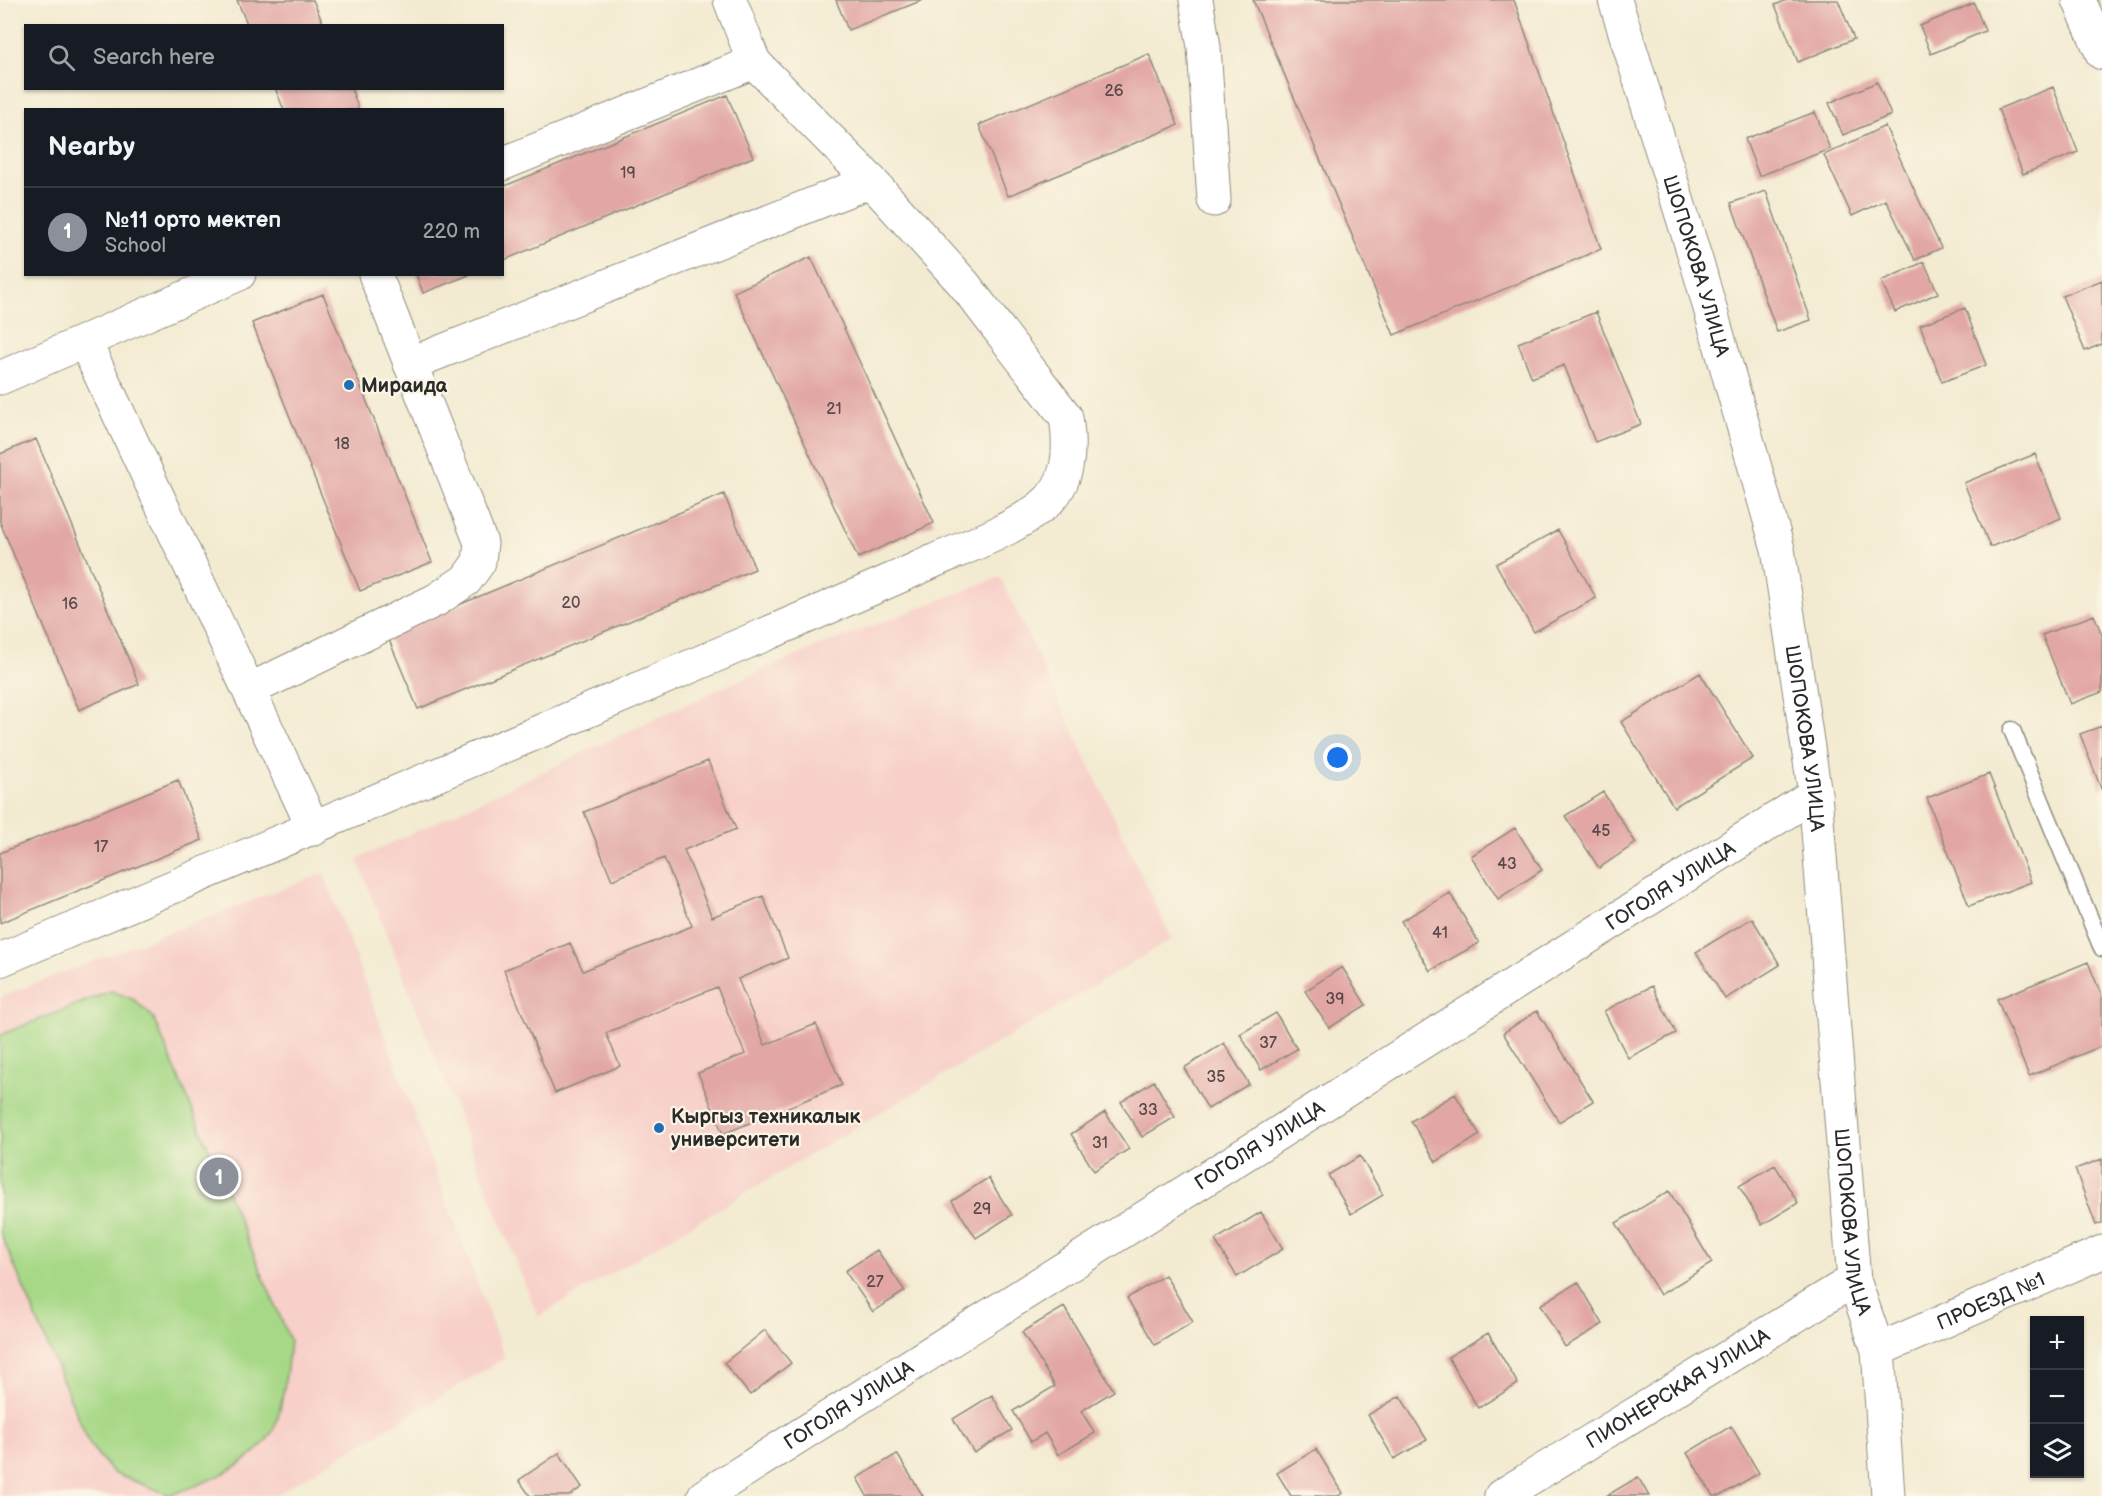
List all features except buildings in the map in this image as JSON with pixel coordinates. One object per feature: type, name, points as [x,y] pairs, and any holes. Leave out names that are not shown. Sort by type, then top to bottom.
[{"type":"street","points":[[0,960],[314,830],[1002,531],[1042,507],[1060,489],[1068,465],[1070,442],[1066,417],[964,284],[871,181],[754,62],[730,0]]},
{"type":"street","points":[[1196,0],[1204,47],[1214,200]]},
{"type":"street","name":"ШОПОКОВА УЛИЦА","points":[[1615,0],[1700,273],[1778,549],[1815,794],[1854,1280],[1878,1350],[1888,1496]]},
{"type":"street","points":[[2079,0],[2102,53]]},
{"type":"street","points":[[504,163],[754,62]]},
{"type":"street","points":[[410,364],[871,181]]},
{"type":"street","points":[[0,378],[234,276]]},
{"type":"street","points":[[249,690],[436,600],[466,580],[479,562],[481,543],[376,276]]},
{"type":"street","points":[[85,342],[314,830]]},
{"type":"street","name":"ГОГОЛЯ УЛИЦА","points":[[704,1496],[1815,794]]},
{"type":"street","name":"ПРОЕЗД №1","points":[[1878,1350],[2102,1252]]},
{"type":"street","name":"ПИОНЕРСКАЯ УЛИЦА","points":[[1501,1496],[1854,1280]]},
{"type":"lane","points":[[2012,730],[2102,948]]},
{"type":"shaded area","name":"Кыргыз техникалык университети","points":[[1000,577],[1172,939],[538,1317],[357,859],[717,690],[817,647]]},
{"type":"shaded area","points":[[324,873],[505,1358],[274,1496],[0,1496],[0,997]]},
{"type":"green space","points":[[111,991],[133,999],[153,1017],[290,1340],[278,1415],[271,1434],[262,1446],[239,1465],[226,1472],[170,1495],[113,1473],[90,1445],[0,1232],[0,1035]]},
{"type":"place","name":"Мираида","points":[[349,385]]},
{"type":"place","name":"Кыргыз техникалык университети","points":[[659,1128]]},
{"type":"place","name":"№11 орто мектеп","points":[[219,1177]]}]
